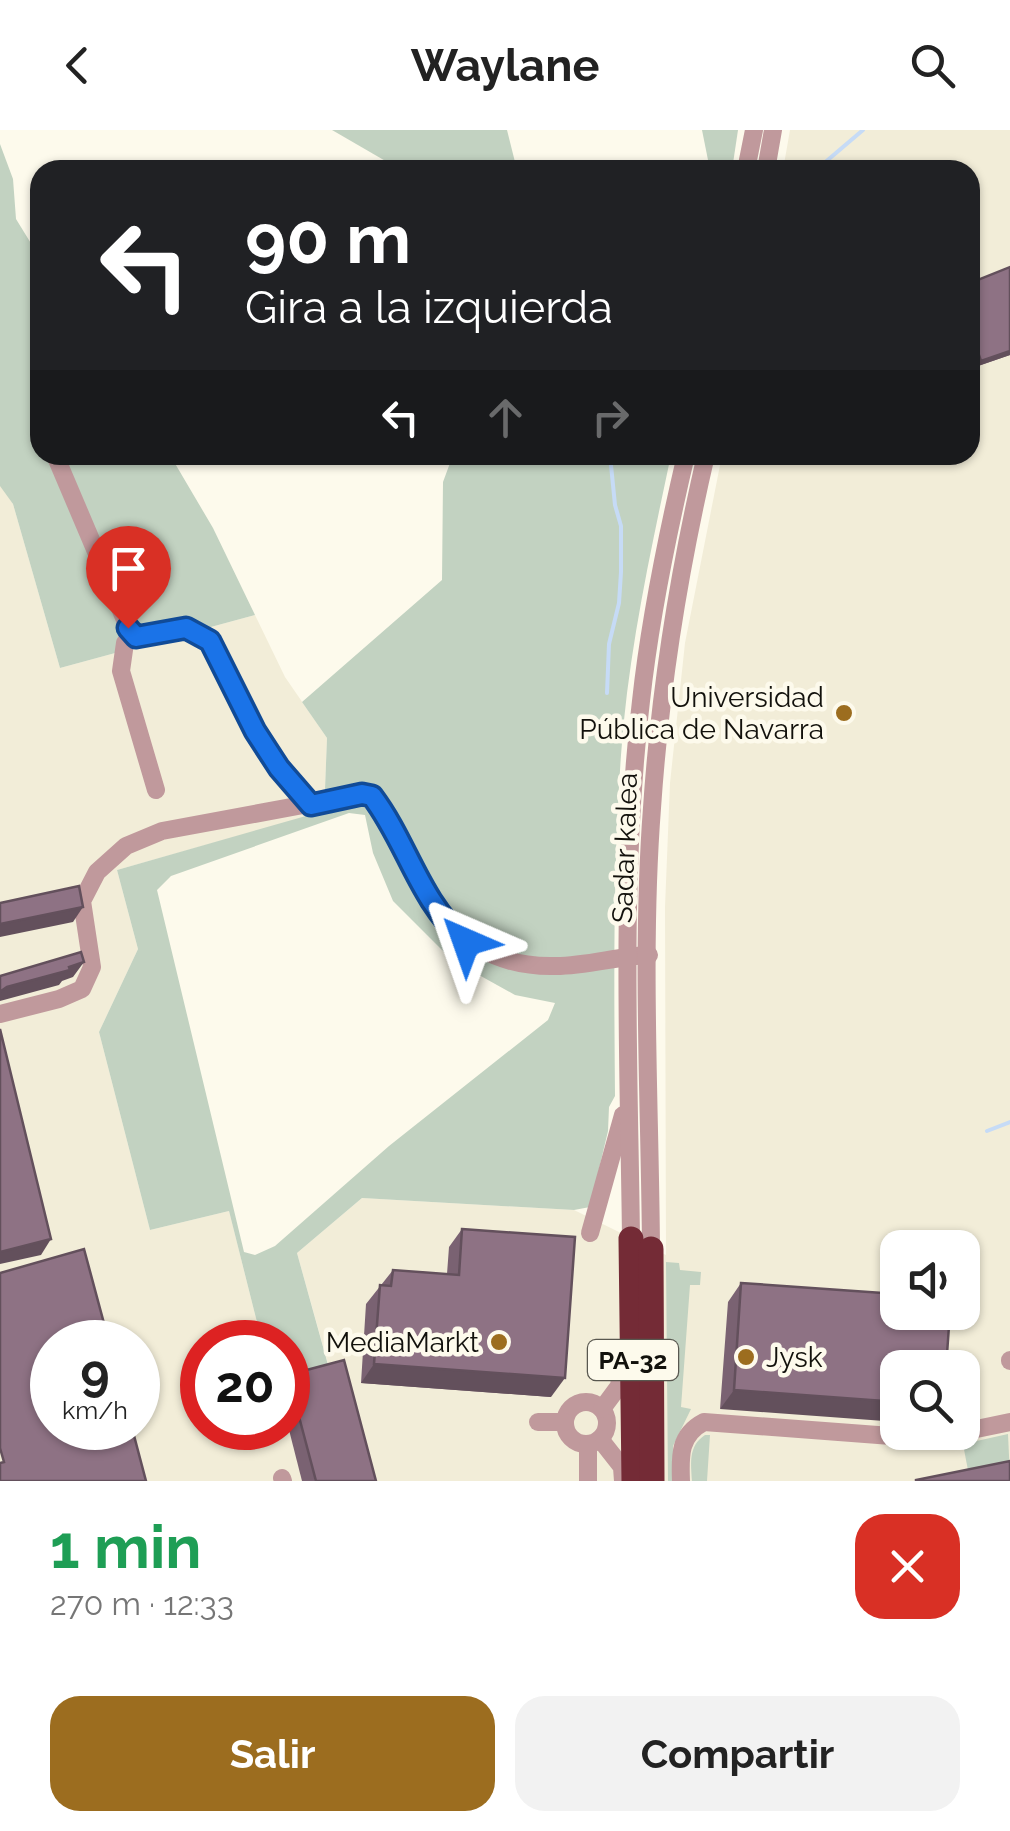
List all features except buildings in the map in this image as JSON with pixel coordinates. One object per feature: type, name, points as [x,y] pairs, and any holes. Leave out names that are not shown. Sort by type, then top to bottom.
[{"type":"highway","name":"PA-32","points":[[634,1481],[641,1244]]},
{"type":"highway","name":"PA-32","points":[[641,1244],[652,1481]]},
{"type":"street","points":[[748,160],[754,130]]},
{"type":"street","points":[[768,160],[774,130]]},
{"type":"street","points":[[60,465],[128,628],[136,637]]},
{"type":"street","name":"Sadar kalea","points":[[641,1244],[629,1090],[632,816],[640,702],[684,465]]},
{"type":"street","name":"Sadar kalea","points":[[641,1244],[652,810],[663,698],[687,541],[704,465]]},
{"type":"street","points":[[156,790],[121,671],[125,644],[136,637],[186,628],[210,641],[255,731],[279,768],[311,805]]},
{"type":"street","points":[[0,1014],[82,989],[92,967],[82,901],[97,872],[126,846],[162,831],[362,794],[372,796],[438,913],[466,942],[500,960],[557,966],[649,955]]},
{"type":"street","points":[[590,1232],[629,1090]]},
{"type":"street","points":[[602,1409],[623,1374],[621,1122]]},
{"type":"street","points":[[558,1455],[587,1441],[608,1422],[602,1409],[578,1394],[564,1422]]},
{"type":"street","points":[[681,1481],[682,1446],[697,1418],[704,1422],[880,1435]]},
{"type":"street","points":[[538,1422],[564,1422],[622,1467],[622,1481]]},
{"type":"street","points":[[980,1428],[1010,1422]]},
{"type":"street","points":[[587,1441],[588,1481]]},
{"type":"shaded area","points":[[790,130],[1010,130],[1010,1481],[0,1481],[0,483],[13,504],[60,668],[255,615],[285,677],[327,738],[320,813],[117,870],[138,949],[99,1032],[150,1230],[229,1211],[256,1320],[180,1320],[180,1450],[310,1450],[310,1377],[330,1371],[297,1253],[362,1198],[574,1210],[666,1255],[665,907],[670,783],[685,643],[720,465],[980,465],[980,160],[785,160]]},
{"type":"green space","points":[[332,130],[507,130],[514,160],[384,160]]},
{"type":"green space","points":[[702,130],[738,130],[734,160],[708,160]]},
{"type":"green space","points":[[0,144],[13,179],[16,219],[30,242],[30,465],[176,465],[213,528],[255,615],[60,668],[13,504],[0,486]]},
{"type":"green space","points":[[449,465],[669,465],[641,604],[624,717],[615,883],[615,1096],[609,1107],[608,1131],[590,1207],[574,1210],[362,1198],[297,1253],[330,1372],[310,1377],[310,1320],[256,1320],[229,1211],[150,1230],[99,1032],[138,949],[117,870],[320,812],[327,738],[302,702],[442,580],[443,482]],"holes":[[[349,813],[365,815],[373,853],[393,901],[452,960],[515,995],[555,1003],[548,1020],[389,1146],[275,1246],[255,1255],[244,1252],[157,890],[171,876]]]},
{"type":"green space","points":[[666,1262],[679,1263],[680,1270],[701,1272],[700,1285],[690,1285],[681,1407],[691,1409],[673,1446],[673,1481],[668,1481]]},
{"type":"green space","points":[[1008,1434],[1010,1477],[970,1481],[964,1450],[980,1450],[980,1440]]},
{"type":"green space","points":[[705,1435],[710,1435],[707,1481],[692,1481],[693,1450]]},
{"type":"waterway","points":[[828,160],[863,130]]},
{"type":"waterway","points":[[607,693],[609,644],[619,603],[621,572],[621,526],[611,465]]},
{"type":"waterway","points":[[987,1131],[1010,1122]]},
{"type":"place","name":"Universidad Pública de Navarra","points":[[844,713]]},
{"type":"place","name":"MediaMarkt","points":[[499,1342]]},
{"type":"place","name":"Jysk","points":[[746,1357]]},
{"type":"route","points":[[128,628],[136,637],[186,628],[210,641],[255,731],[279,768],[311,805],[362,794],[372,796],[428,900],[466,942]]}]
